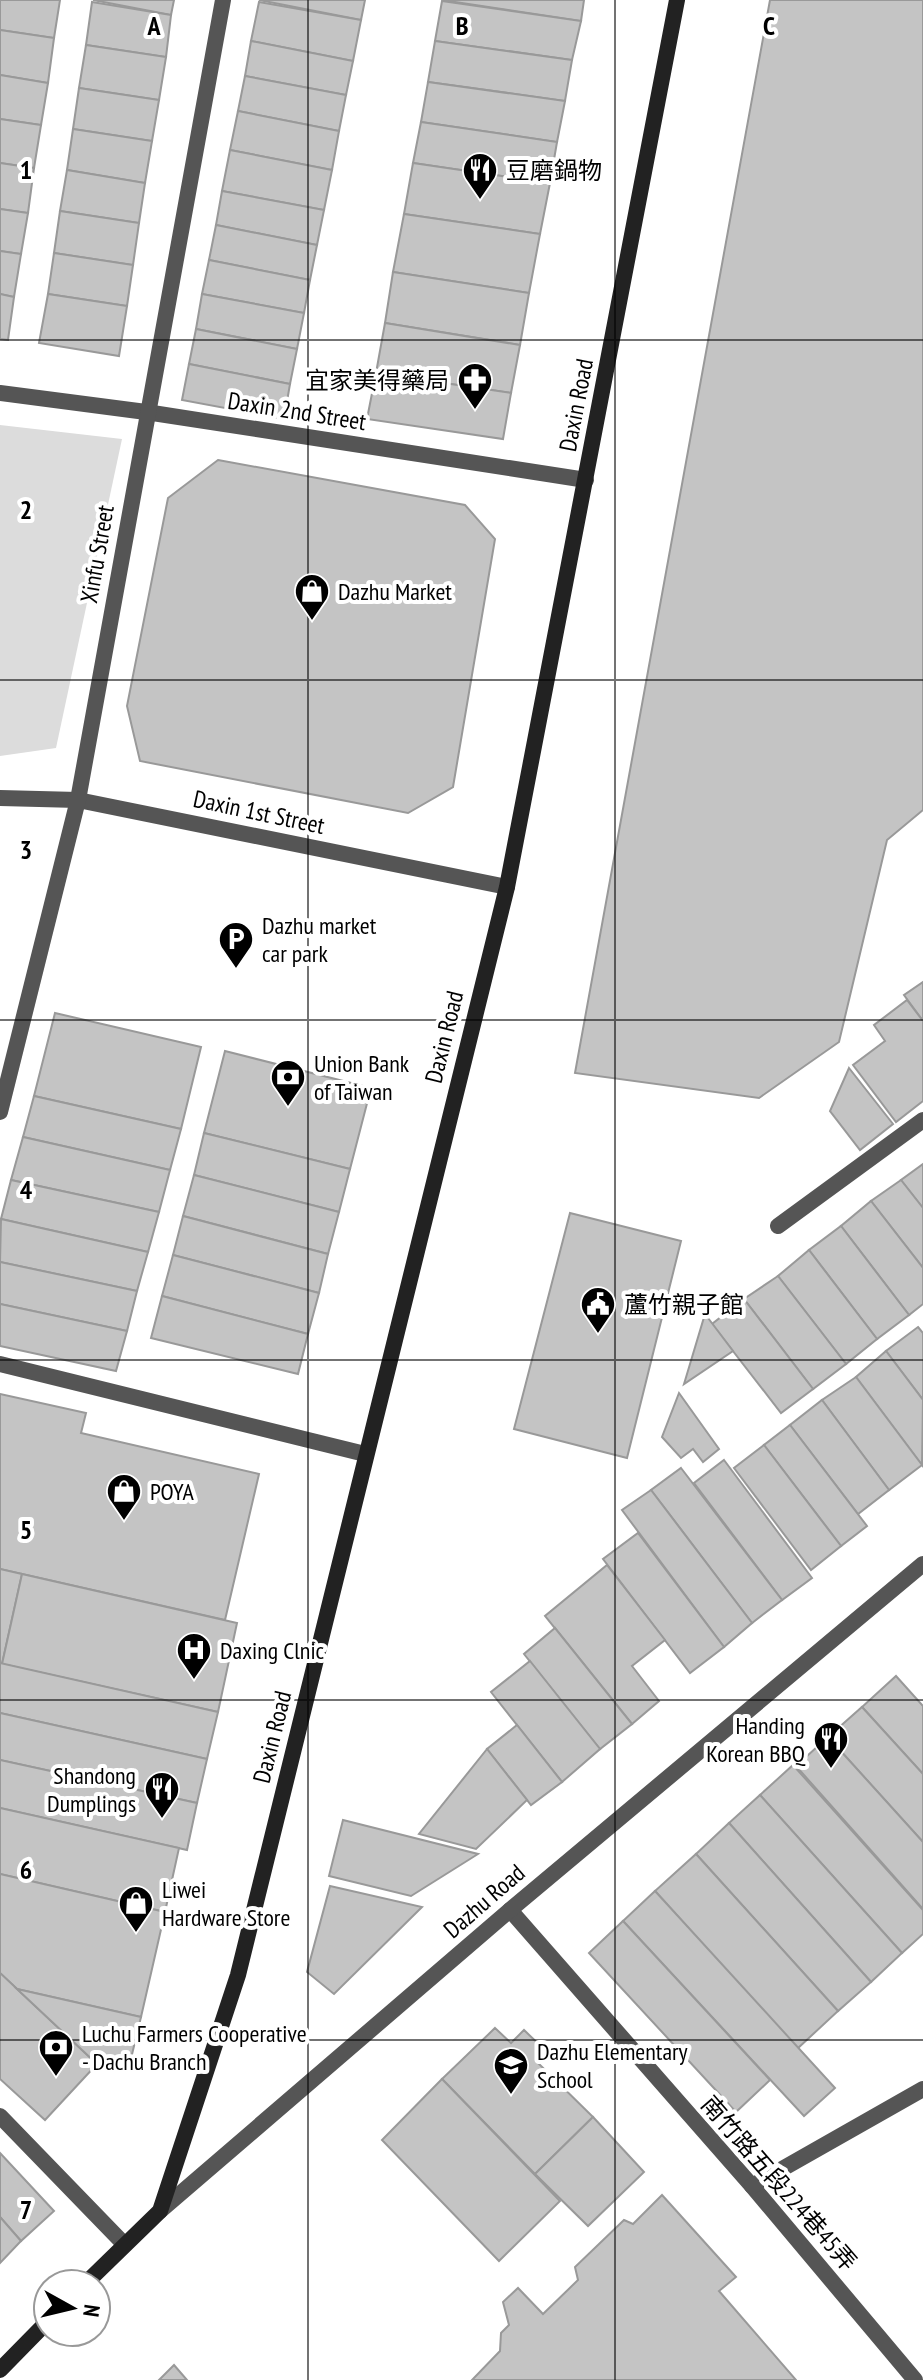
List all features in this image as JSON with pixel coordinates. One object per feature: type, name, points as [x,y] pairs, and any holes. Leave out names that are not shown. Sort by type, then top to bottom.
[{"type":"main road","name":"Daxin Road","points":[[160,2211],[238,1975],[507,887],[677,0]]},
{"type":"main road","name":"Dazhu Road","points":[[101,2268],[160,2211]]},
{"type":"main road","points":[[0,2370],[32,2337]]},
{"type":"street","name":"Xinfu Street","points":[[0,1112],[78,800],[223,0]]},
{"type":"street","name":"Daxin 2nd Street","points":[[0,393],[146,412],[586,480]]},
{"type":"street","name":"Daxin 1st Street","points":[[0,798],[78,800],[507,887]]},
{"type":"street","points":[[778,1226],[923,1120]]},
{"type":"street","points":[[0,1364],[365,1454]]},
{"type":"street","name":"Dazhu Road","points":[[160,2211],[510,1910],[923,1564]]},
{"type":"street","name":"南竹路五段224巷45弄","points":[[510,1910],[752,2186],[915,2380]]},
{"type":"street","points":[[752,2186],[923,2089]]},
{"type":"street","points":[[0,2116],[124,2244]]},
{"type":"shaded area","points":[[0,425],[122,439],[56,748],[0,756]]},
{"type":"building","points":[[0,0],[60,0],[54,38],[0,30]]},
{"type":"building","points":[[93,0],[174,0],[171,15]]},
{"type":"building","points":[[259,0],[365,0],[361,20]]},
{"type":"building","points":[[442,0],[584,0],[581,21]]},
{"type":"building","points":[[770,0],[923,0],[923,810],[887,840],[839,1042],[759,1098],[575,1073]]},
{"type":"building","points":[[442,1],[581,21],[572,60],[435,41]]},
{"type":"building","points":[[92,2],[171,15],[166,57],[86,45]]},
{"type":"building","points":[[259,2],[361,20],[353,61],[251,41]]},
{"type":"building","points":[[0,30],[54,38],[48,83],[0,75]]},
{"type":"building","points":[[251,41],[353,61],[346,95],[245,76]]},
{"type":"building","points":[[435,41],[572,60],[565,101],[428,82]]},
{"type":"building","points":[[86,45],[166,57],[159,100],[79,88]]},
{"type":"building","points":[[0,75],[48,83],[41,125],[0,119]]},
{"type":"building","points":[[245,76],[346,95],[339,131],[238,111]]},
{"type":"building","points":[[428,82],[565,101],[557,142],[421,122]]},
{"type":"building","points":[[79,88],[159,100],[152,141],[73,129]]},
{"type":"building","points":[[238,111],[339,131],[332,170],[230,150]]},
{"type":"building","points":[[0,119],[41,125],[34,168],[0,163]]},
{"type":"building","points":[[421,122],[557,142],[550,183],[413,163]]},
{"type":"building","points":[[73,129],[152,141],[145,183],[67,170]]},
{"type":"building","points":[[230,150],[332,170],[324,210],[222,191]]},
{"type":"building","points":[[0,163],[34,168],[28,213],[0,209]]},
{"type":"building","points":[[413,163],[550,183],[540,234],[404,214]]},
{"type":"building","points":[[67,170],[145,183],[139,223],[60,211]]},
{"type":"building","points":[[222,191],[324,210],[317,245],[216,225]]},
{"type":"building","points":[[0,209],[28,213],[21,254],[0,251]]},
{"type":"building","points":[[60,211],[139,223],[133,265],[54,253]]},
{"type":"building","points":[[404,214],[540,234],[529,293],[393,272]]},
{"type":"building","points":[[216,225],[317,245],[310,280],[209,260]]},
{"type":"building","points":[[0,251],[21,254],[14,297],[0,294]]},
{"type":"building","points":[[54,253],[133,265],[127,306],[48,294]]},
{"type":"building","points":[[209,260],[310,280],[304,313],[202,294]]},
{"type":"building","points":[[393,272],[529,293],[520,345],[385,323]]},
{"type":"building","points":[[0,294],[14,297],[8,340],[0,339]]},
{"type":"building","points":[[48,294],[127,306],[119,356],[39,343]]},
{"type":"building","points":[[202,294],[304,313],[297,349],[196,329]]},
{"type":"building","points":[[385,323],[520,345],[511,393],[376,373]]},
{"type":"building","points":[[196,329],[297,349],[290,384],[189,364]]},
{"type":"building","points":[[189,364],[290,384],[284,419],[182,400]]},
{"type":"building","points":[[376,373],[511,393],[503,439],[367,419]]},
{"type":"building","name":"Dazhu Market","points":[[218,460],[465,505],[495,539],[453,787],[408,813],[140,761],[127,706],[168,498]]},
{"type":"building","points":[[923,982],[923,1021],[904,995]]},
{"type":"building","points":[[907,1000],[923,1021],[923,1101],[896,1122],[853,1065],[885,1041],[874,1025]]},
{"type":"building","points":[[55,1013],[201,1047],[181,1129],[34,1096]]},
{"type":"building","name":"Union Bank of Taiwan","points":[[225,1051],[371,1088],[350,1169],[204,1133]]},
{"type":"building","points":[[849,1068],[893,1124],[860,1150],[830,1111]]},
{"type":"building","points":[[34,1096],[181,1129],[170,1170],[23,1137]]},
{"type":"building","points":[[204,1133],[350,1169],[339,1212],[194,1175]]},
{"type":"building","points":[[23,1137],[170,1170],[159,1212],[11,1180]]},
{"type":"building","points":[[923,1164],[923,1208],[901,1180]]},
{"type":"building","points":[[194,1175],[339,1212],[328,1254],[183,1216]]},
{"type":"building","points":[[11,1180],[159,1212],[148,1252],[1,1219]]},
{"type":"building","points":[[901,1180],[923,1208],[923,1268],[871,1201]]},
{"type":"building","points":[[871,1201],[923,1268],[923,1304],[909,1315],[841,1226]]},
{"type":"building","name":"蘆竹親子館","points":[[570,1213],[681,1241],[627,1458],[514,1429]]},
{"type":"building","points":[[183,1216],[328,1254],[319,1293],[173,1255]]},
{"type":"building","points":[[1,1219],[148,1252],[137,1291],[0,1262]]},
{"type":"building","points":[[841,1226],[909,1315],[877,1339],[809,1250]]},
{"type":"building","points":[[809,1250],[877,1339],[846,1364],[778,1276]]},
{"type":"building","points":[[173,1255],[319,1293],[308,1334],[162,1296]]},
{"type":"building","points":[[0,1262],[137,1291],[127,1331],[0,1304]]},
{"type":"building","points":[[778,1276],[846,1364],[813,1389],[744,1299]]},
{"type":"building","points":[[162,1296],[308,1334],[298,1374],[151,1338]]},
{"type":"building","points":[[744,1299],[813,1389],[781,1413],[712,1324]]},
{"type":"building","points":[[0,1304],[127,1331],[116,1371],[0,1346]]},
{"type":"building","points":[[705,1314],[733,1351],[684,1384]]},
{"type":"building","points":[[918,1327],[923,1333],[923,1400],[886,1351]]},
{"type":"building","points":[[886,1351],[923,1400],[922,1465],[856,1377]]},
{"type":"building","points":[[856,1377],[922,1465],[889,1490],[822,1400]]},
{"type":"building","points":[[679,1393],[719,1449],[703,1462],[693,1449],[681,1458],[662,1437]]},
{"type":"building","name":"POYA","points":[[0,1394],[86,1413],[81,1433],[259,1474],[225,1620],[0,1569]]},
{"type":"building","points":[[822,1400],[889,1490],[858,1514],[790,1425]]},
{"type":"building","points":[[790,1425],[867,1526],[841,1546],[764,1445]]},
{"type":"building","points":[[764,1445],[841,1546],[811,1570],[734,1468]]},
{"type":"building","points":[[724,1460],[812,1578],[782,1600],[694,1483]]},
{"type":"building","points":[[681,1468],[782,1600],[752,1623],[651,1490]]},
{"type":"building","points":[[651,1490],[752,1623],[724,1647],[622,1510]]},
{"type":"building","points":[[638,1533],[724,1647],[690,1673],[603,1559]]},
{"type":"building","points":[[607,1565],[665,1640],[632,1666],[659,1701],[632,1724],[545,1616]]},
{"type":"building","points":[[0,1569],[22,1574],[2,1664],[0,1663]]},
{"type":"building","points":[[22,1574],[237,1623],[218,1712],[2,1664]]},
{"type":"building","points":[[555,1628],[632,1724],[600,1749],[524,1654]]},
{"type":"building","points":[[530,1661],[600,1749],[562,1782],[491,1692]]},
{"type":"building","points":[[0,1663],[218,1712],[207,1759],[0,1713]]},
{"type":"building","points":[[896,1676],[923,1706],[923,1774],[862,1707]]},
{"type":"building","points":[[862,1707],[923,1774],[923,1842],[828,1737]]},
{"type":"building","points":[[0,1713],[207,1759],[197,1803],[0,1760]]},
{"type":"building","points":[[517,1725],[562,1782],[531,1805],[487,1749]]},
{"type":"building","points":[[828,1737],[923,1842],[923,1909],[796,1766]]},
{"type":"building","points":[[487,1749],[527,1800],[476,1849],[419,1834]]},
{"type":"building","points":[[0,1760],[197,1803],[187,1850],[0,1808]]},
{"type":"building","points":[[793,1765],[923,1910],[923,1934],[902,1953],[760,1795]]},
{"type":"building","points":[[760,1795],[902,1953],[871,1982],[729,1823]]},
{"type":"building","points":[[0,1808],[179,1848],[165,1912],[0,1874]]},
{"type":"building","points":[[343,1820],[478,1854],[411,1896],[329,1876]]},
{"type":"building","points":[[729,1823],[871,1982],[838,2011],[696,1854]]},
{"type":"building","points":[[696,1854],[838,2011],[797,2049],[655,1891]]},
{"type":"building","points":[[0,1874],[165,1912],[141,2017],[17,1989],[0,1973]]},
{"type":"building","points":[[330,1886],[422,1907],[334,1994],[307,1972]]},
{"type":"building","points":[[655,1891],[835,2088],[804,2116],[623,1921]]},
{"type":"building","points":[[623,1921],[770,2080],[736,2112],[589,1953]]},
{"type":"building","points":[[0,1973],[97,2064],[45,2120],[0,2079]]},
{"type":"building","points":[[17,1989],[141,2017],[128,2071],[97,2064]]},
{"type":"building","points":[[495,2028],[511,2043],[524,2030],[548,2053],[538,2063],[593,2117],[535,2174],[442,2079]]},
{"type":"building","points":[[442,2079],[560,2201],[499,2261],[382,2140]]},
{"type":"building","points":[[593,2117],[644,2172],[588,2226],[535,2174]]},
{"type":"building","points":[[0,2153],[54,2211],[21,2241],[0,2217]]},
{"type":"building","points":[[662,2195],[736,2277],[719,2291],[796,2380],[472,2380],[500,2351],[501,2333],[509,2325],[503,2302],[518,2288],[543,2314],[578,2280],[575,2267],[624,2220],[633,2224]]},
{"type":"building","points":[[0,2217],[21,2241],[0,2263]]},
{"type":"building","points":[[174,2365],[187,2380],[159,2380]]},
{"type":"place","name":"豆磨鍋物","points":[[480,201]]},
{"type":"place","name":"宜家美得藥局","points":[[475,411]]},
{"type":"place","name":"Dazhu Market","points":[[312,622]]},
{"type":"place","name":"Dazhu market car park","points":[[236,970]]},
{"type":"place","name":"Union Bank of Taiwan","points":[[288,1108]]},
{"type":"place","name":"蘆竹親子館","points":[[598,1335]]},
{"type":"place","name":"POYA","points":[[124,1522]]},
{"type":"place","name":"Daxing Clnic","points":[[194,1681]]},
{"type":"place","name":"Handing Korean BBQ","points":[[831,1770]]},
{"type":"place","name":"Shandong Dumplings","points":[[162,1820]]},
{"type":"place","name":"Liwei Hardware Store","points":[[136,1934]]},
{"type":"place","name":"Luchu Farmers Cooperative - Dachu Branch","points":[[56,2078]]},
{"type":"place","name":"Dazhu Elementary School","points":[[511,2096]]}]
